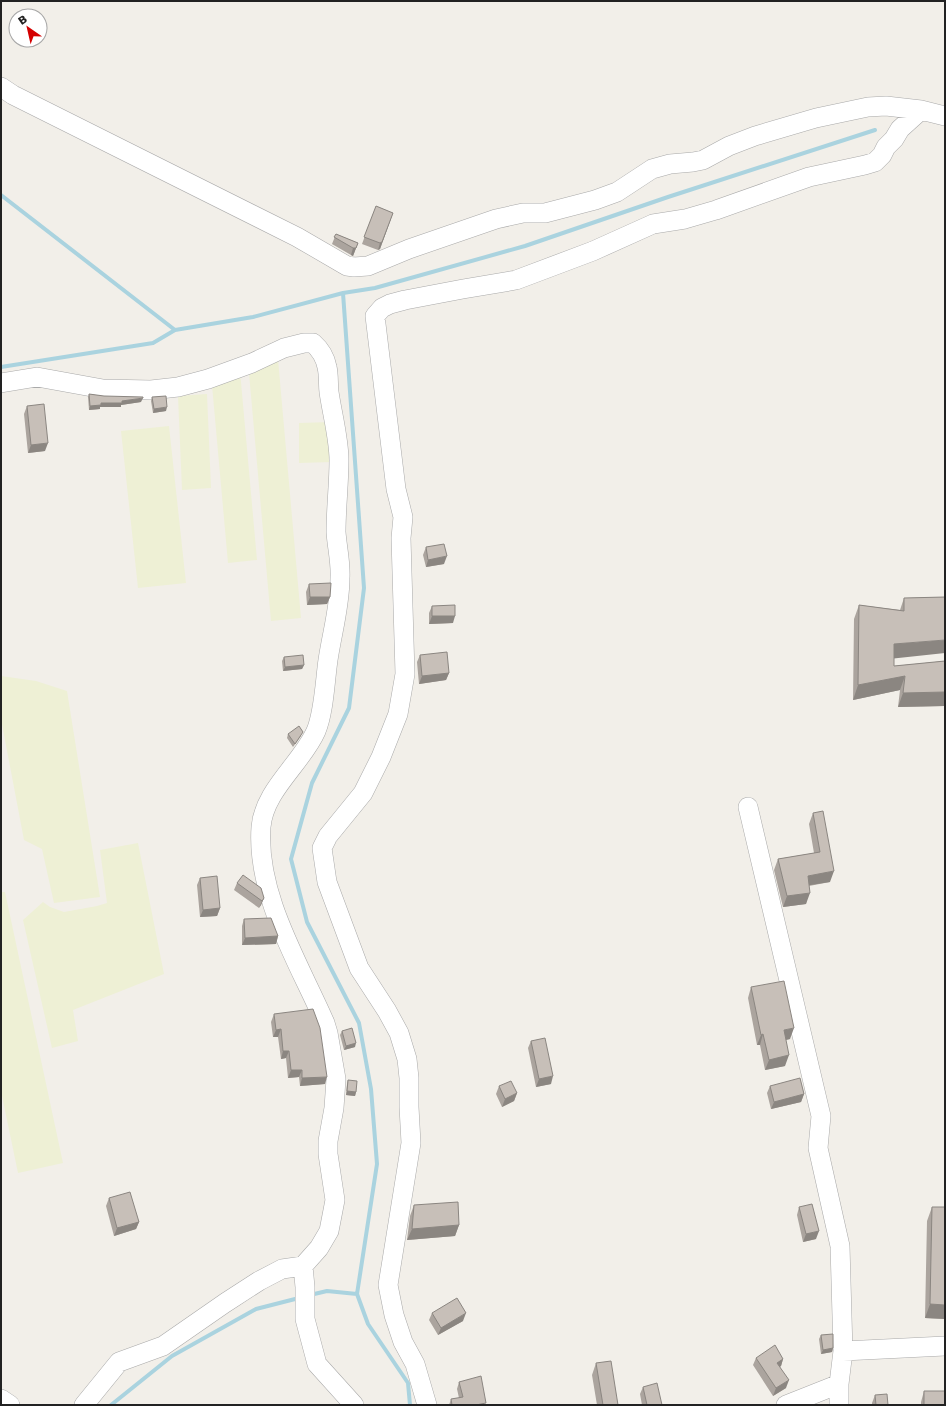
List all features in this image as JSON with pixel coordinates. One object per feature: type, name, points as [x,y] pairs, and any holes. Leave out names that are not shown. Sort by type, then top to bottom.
[{"type":"street","points":[[1,87],[14,95],[297,237],[346,266],[354,267],[368,266],[409,249],[496,219],[523,213],[545,213],[595,200],[617,192],[652,169],[670,164],[703,160],[729,146],[755,136],[816,118],[868,107],[886,106],[921,110],[945,116]]},
{"type":"street","points":[[427,1405],[415,1364],[403,1342],[394,1315],[388,1285],[411,1143],[407,1058],[399,1033],[387,1011],[359,968],[327,882],[322,848],[328,836],[364,793],[381,757],[398,714],[405,674],[401,538],[403,517],[396,489],[375,316],[382,308],[405,300],[516,280],[593,251],[653,224],[685,219],[716,210],[809,177],[875,162],[882,155],[886,147],[894,139],[900,129],[921,110]]},
{"type":"street","points":[[1,383],[37,377],[103,390],[151,390],[178,387],[208,379],[284,348],[304,343],[313,343],[321,350],[328,368],[329,390],[339,458],[336,532],[340,578],[323,700],[316,730],[304,752],[280,782],[268,803],[261,825],[261,844],[270,892],[289,948],[325,1023],[328,1032],[336,1079],[334,1108],[328,1141],[328,1154],[335,1200],[329,1231],[319,1248],[303,1266],[282,1269],[276,1272],[225,1303],[163,1346],[119,1362],[84,1405]]},
{"type":"street","points":[[748,807],[822,1116],[818,1148],[840,1246],[843,1351],[839,1384],[839,1405]]},
{"type":"street","points":[[303,1266],[305,1287],[305,1319],[317,1364],[354,1405]]},
{"type":"street","points":[[843,1351],[945,1346]]},
{"type":"street","points":[[786,1405],[839,1384]]},
{"type":"street","points":[[1,1399],[10,1405]]},
{"type":"green space","points":[[278,359],[301,618],[271,621],[248,362]]},
{"type":"green space","points":[[240,371],[257,560],[228,563],[211,374]]},
{"type":"green space","points":[[207,394],[211,488],[182,490],[178,396]]},
{"type":"green space","points":[[331,422],[332,462],[299,463],[299,423]]},
{"type":"green space","points":[[169,426],[186,583],[138,588],[121,431]]},
{"type":"green space","points":[[1,676],[36,681],[67,691],[100,897],[54,903],[42,849],[24,840],[1,719]]},
{"type":"green space","points":[[138,843],[164,974],[73,1010],[78,1041],[52,1048],[23,920],[43,902],[50,907],[64,912],[107,903],[100,850]]},
{"type":"green space","points":[[1,892],[5,892],[63,1163],[18,1173],[1,1091]]},
{"type":"building","points":[[376,206],[393,213],[382,242],[380,243],[364,237]]},
{"type":"building","points":[[336,234],[358,243],[356,248],[353,248],[334,237]]},
{"type":"building","points":[[89,394],[143,398],[122,401],[122,403],[101,403],[101,405],[90,406]]},
{"type":"building","points":[[166,396],[167,407],[154,409],[152,397]]},
{"type":"building","points":[[44,404],[48,443],[31,445],[27,406]]},
{"type":"building","points":[[444,544],[447,556],[428,560],[426,547]]},
{"type":"building","points":[[331,583],[330,597],[310,597],[309,584]]},
{"type":"building","points":[[945,597],[945,640],[894,644],[894,666],[945,661],[945,692],[903,693],[905,676],[858,685],[859,605],[904,611],[904,598]]},
{"type":"building","points":[[455,605],[455,616],[432,616],[432,606]]},
{"type":"building","points":[[447,652],[449,673],[422,676],[420,655]]},
{"type":"building","points":[[303,655],[304,665],[285,667],[284,657]]},
{"type":"building","points":[[299,726],[303,732],[295,744],[288,734]]},
{"type":"building","points":[[823,811],[834,871],[808,876],[810,893],[787,896],[778,859],[820,852],[813,813]]},
{"type":"building","points":[[243,875],[261,888],[264,898],[262,901],[237,883]]},
{"type":"building","points":[[217,876],[220,908],[203,910],[200,878]]},
{"type":"building","points":[[271,918],[278,936],[245,938],[244,919]]},
{"type":"building","points":[[784,981],[794,1028],[784,1030],[789,1055],[769,1060],[763,1034],[761,1035],[751,987]]},
{"type":"building","points":[[313,1009],[320,1028],[327,1077],[302,1078],[302,1070],[291,1070],[289,1051],[283,1051],[281,1029],[276,1030],[274,1014]]},
{"type":"building","points":[[352,1028],[356,1043],[346,1046],[342,1031]]},
{"type":"building","points":[[545,1038],[553,1076],[539,1079],[531,1041]]},
{"type":"building","points":[[800,1078],[804,1094],[774,1102],[770,1086]]},
{"type":"building","points":[[348,1080],[357,1081],[356,1092],[347,1091]]},
{"type":"building","points":[[511,1081],[517,1093],[505,1099],[499,1086]]},
{"type":"building","points":[[130,1192],[139,1222],[117,1228],[109,1198]]},
{"type":"building","points":[[458,1202],[459,1225],[412,1229],[414,1205]]},
{"type":"building","points":[[812,1204],[819,1231],[806,1234],[799,1207]]},
{"type":"building","points":[[932,1207],[945,1207],[945,1305],[930,1304]]},
{"type":"building","points":[[457,1298],[466,1313],[441,1328],[432,1313]]},
{"type":"building","points":[[833,1334],[833,1348],[823,1350],[821,1335]]},
{"type":"building","points":[[775,1345],[783,1359],[777,1363],[789,1380],[776,1388],[756,1358]]},
{"type":"building","points":[[611,1361],[618,1405],[603,1405],[596,1363]]},
{"type":"building","points":[[481,1376],[486,1403],[476,1405],[452,1405],[451,1399],[463,1397],[459,1382]]},
{"type":"building","points":[[657,1383],[662,1405],[647,1405],[643,1387]]},
{"type":"building","points":[[924,1391],[945,1391],[945,1405],[924,1405]]},
{"type":"building","points":[[887,1394],[888,1405],[876,1405],[875,1395]]},
{"type":"waterway","points":[[343,293],[375,288],[525,246],[668,197],[875,130]]},
{"type":"waterway","points":[[1,195],[175,330]]},
{"type":"waterway","points":[[1,367],[153,343],[175,330],[253,317],[343,293],[364,588],[349,708],[312,783],[291,859],[307,922],[359,1023],[371,1089],[377,1164],[357,1294],[368,1324],[408,1383],[410,1405]]},
{"type":"waterway","points":[[310,1295],[327,1291],[357,1294]]},
{"type":"waterway","points":[[111,1405],[172,1356],[256,1309],[299,1298]]}]
